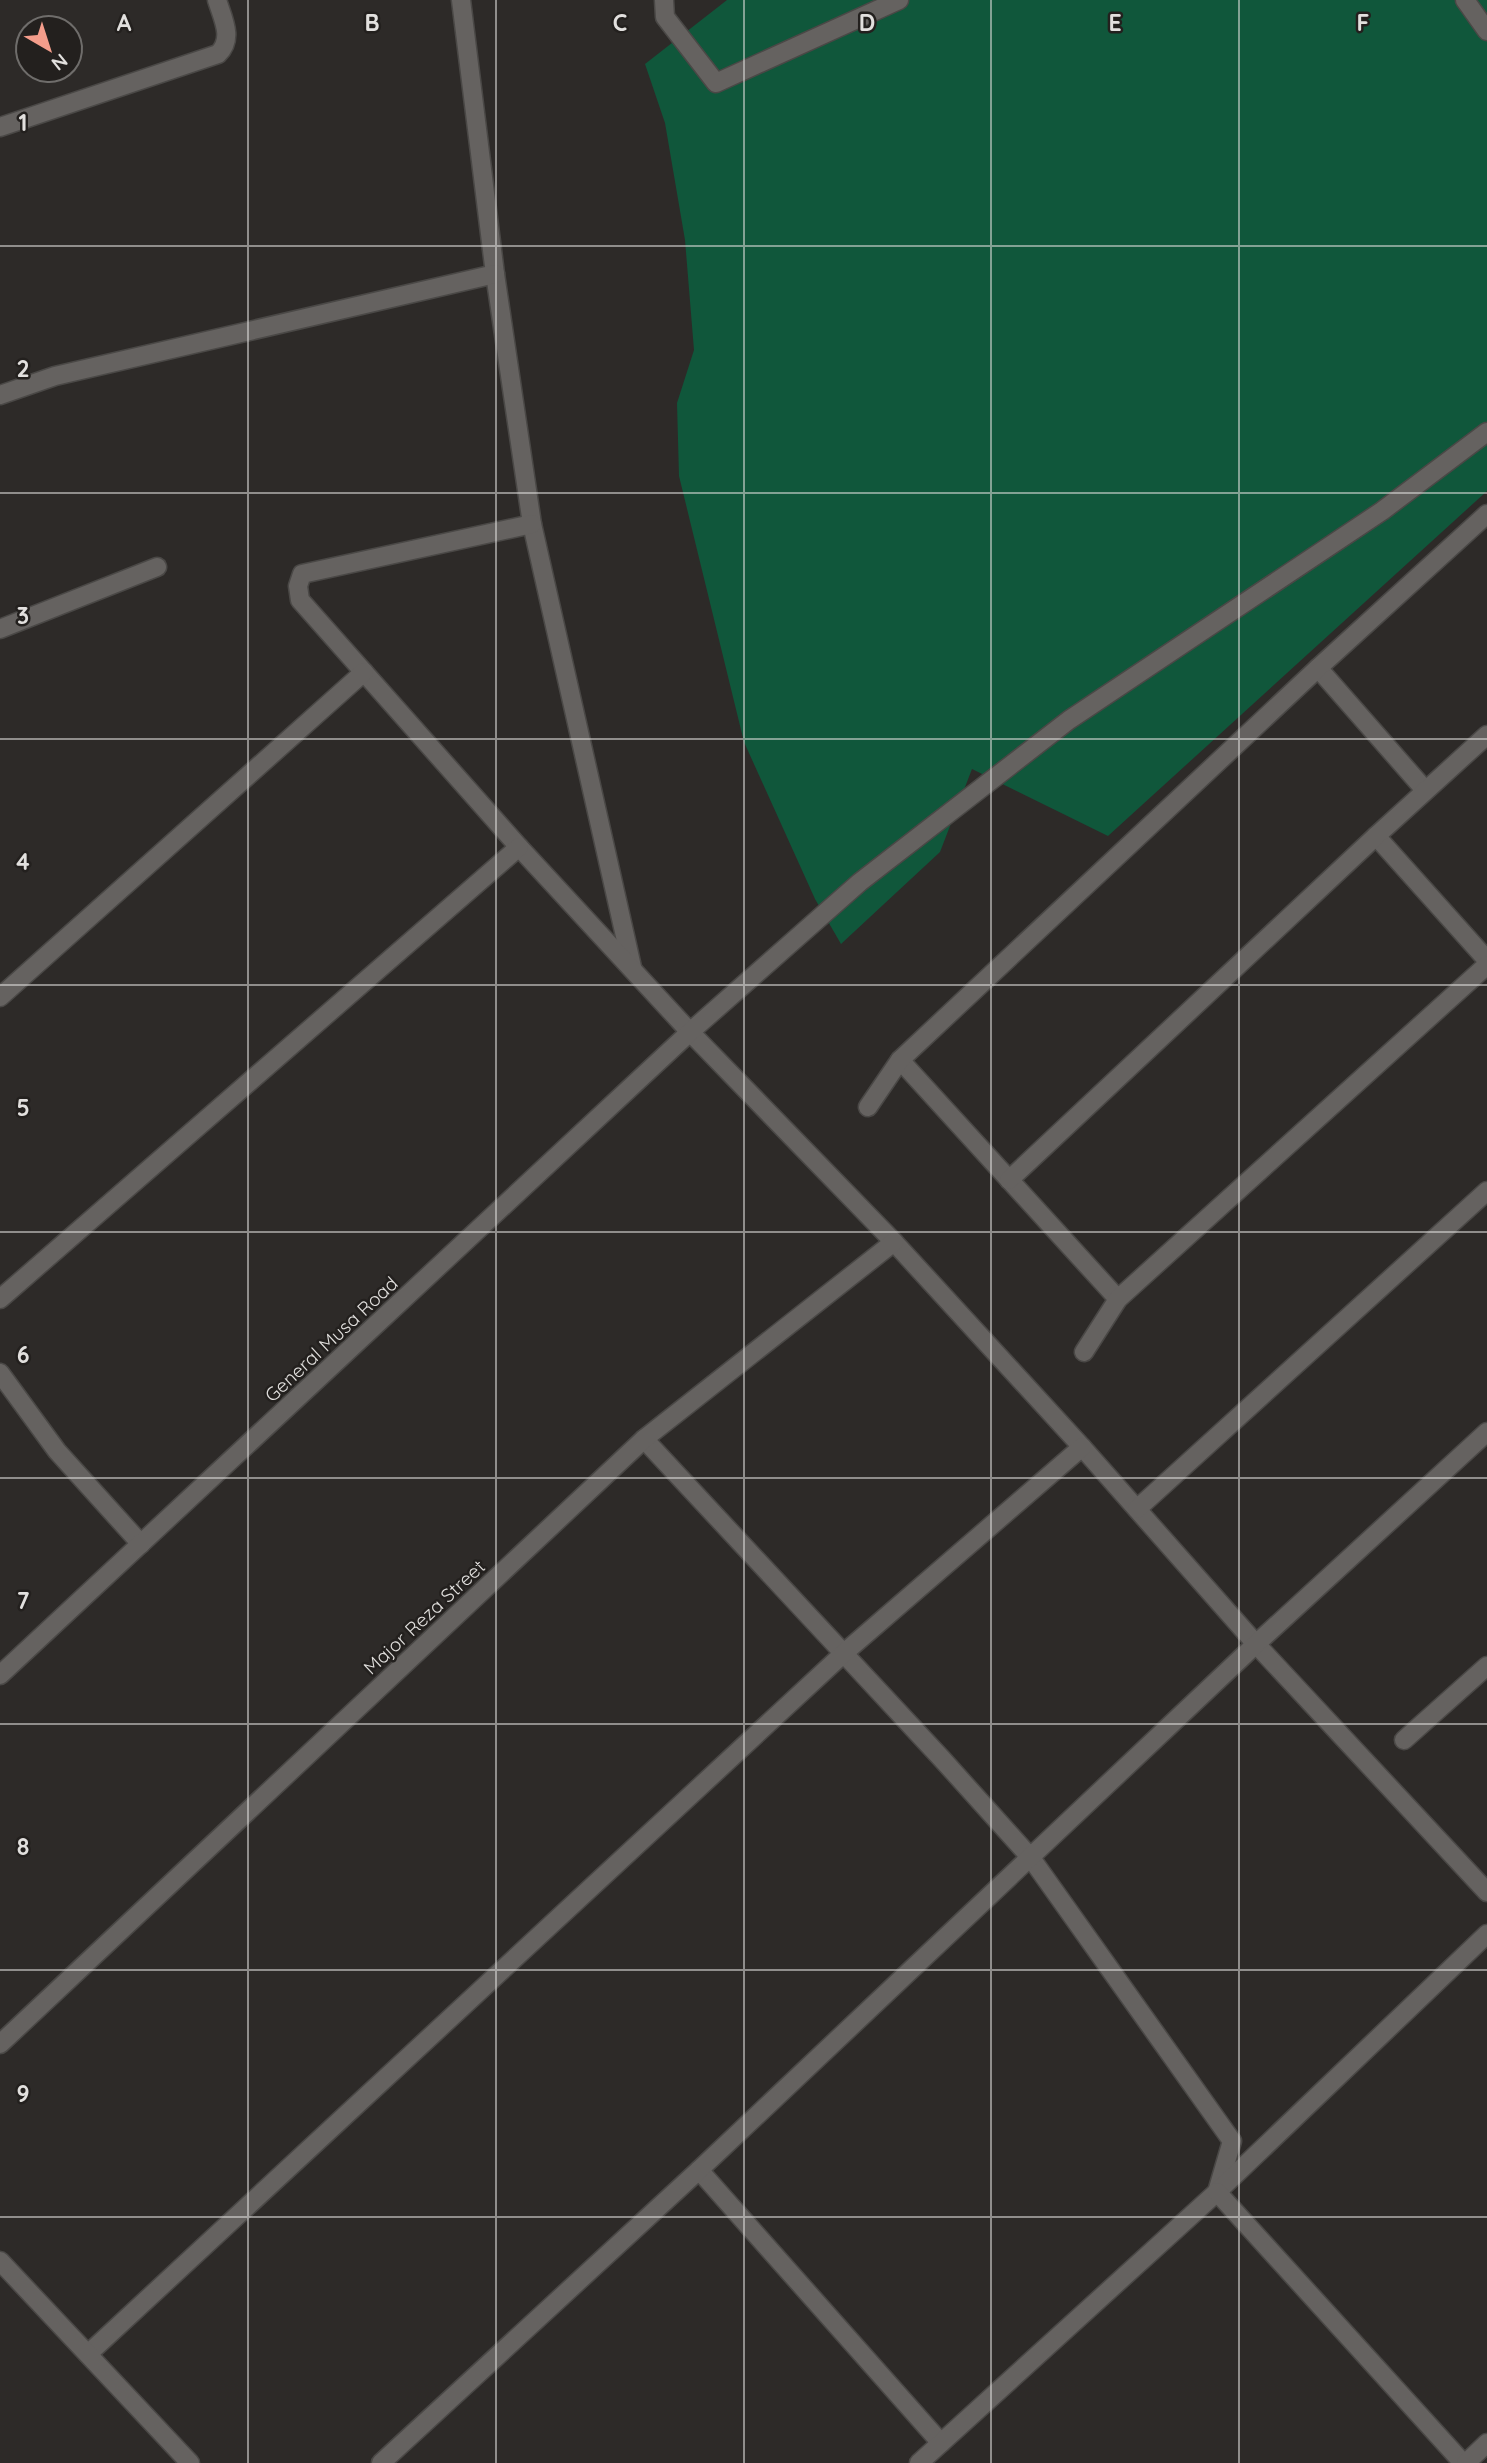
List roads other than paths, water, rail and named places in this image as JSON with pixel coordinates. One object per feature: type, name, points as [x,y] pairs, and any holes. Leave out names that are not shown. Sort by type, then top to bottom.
[{"type":"street","points":[[0,127],[218,54],[225,47],[228,38],[218,0]]},
{"type":"street","points":[[461,0],[495,274],[532,524],[632,967]]},
{"type":"street","points":[[664,0],[665,17],[716,83],[899,0]]},
{"type":"street","points":[[1465,0],[1487,31]]},
{"type":"street","points":[[0,395],[55,376],[495,274]]},
{"type":"street","name":"General Musa Road","points":[[0,1675],[690,1032],[860,882],[1069,720],[1382,511],[1487,432]]},
{"type":"street","points":[[868,1107],[900,1060],[1318,668],[1487,514]]},
{"type":"street","points":[[532,524],[302,574],[298,586],[300,600],[519,847],[690,1032],[894,1242],[1082,1447],[1256,1644],[1487,1892]]},
{"type":"street","points":[[0,629],[157,567]]},
{"type":"street","points":[[1318,668],[1425,790]]},
{"type":"street","points":[[0,997],[364,672]]},
{"type":"street","points":[[1009,1180],[1376,835],[1487,735]]},
{"type":"street","points":[[1084,1352],[1118,1299],[1487,962],[1376,835]]},
{"type":"street","points":[[0,1299],[519,847]]},
{"type":"street","points":[[900,1060],[1118,1299]]},
{"type":"street","points":[[1137,1509],[1487,1191]]},
{"type":"street","name":"Major Reza Street","points":[[0,2044],[644,1439],[894,1242]]},
{"type":"street","points":[[0,1373],[57,1451],[141,1544]]},
{"type":"street","points":[[381,2463],[699,2171],[1256,1644],[1487,1432]]},
{"type":"street","points":[[644,1439],[1031,1858],[1232,2141],[1217,2192]]},
{"type":"street","points":[[88,2354],[844,1653],[1082,1447]]},
{"type":"street","points":[[1404,1741],[1487,1666]]},
{"type":"street","points":[[919,2463],[1217,2192],[1487,1934]]},
{"type":"street","points":[[699,2171],[942,2442]]},
{"type":"street","points":[[1217,2192],[1464,2463],[1487,2443]]},
{"type":"street","points":[[0,2261],[190,2463]]}]
